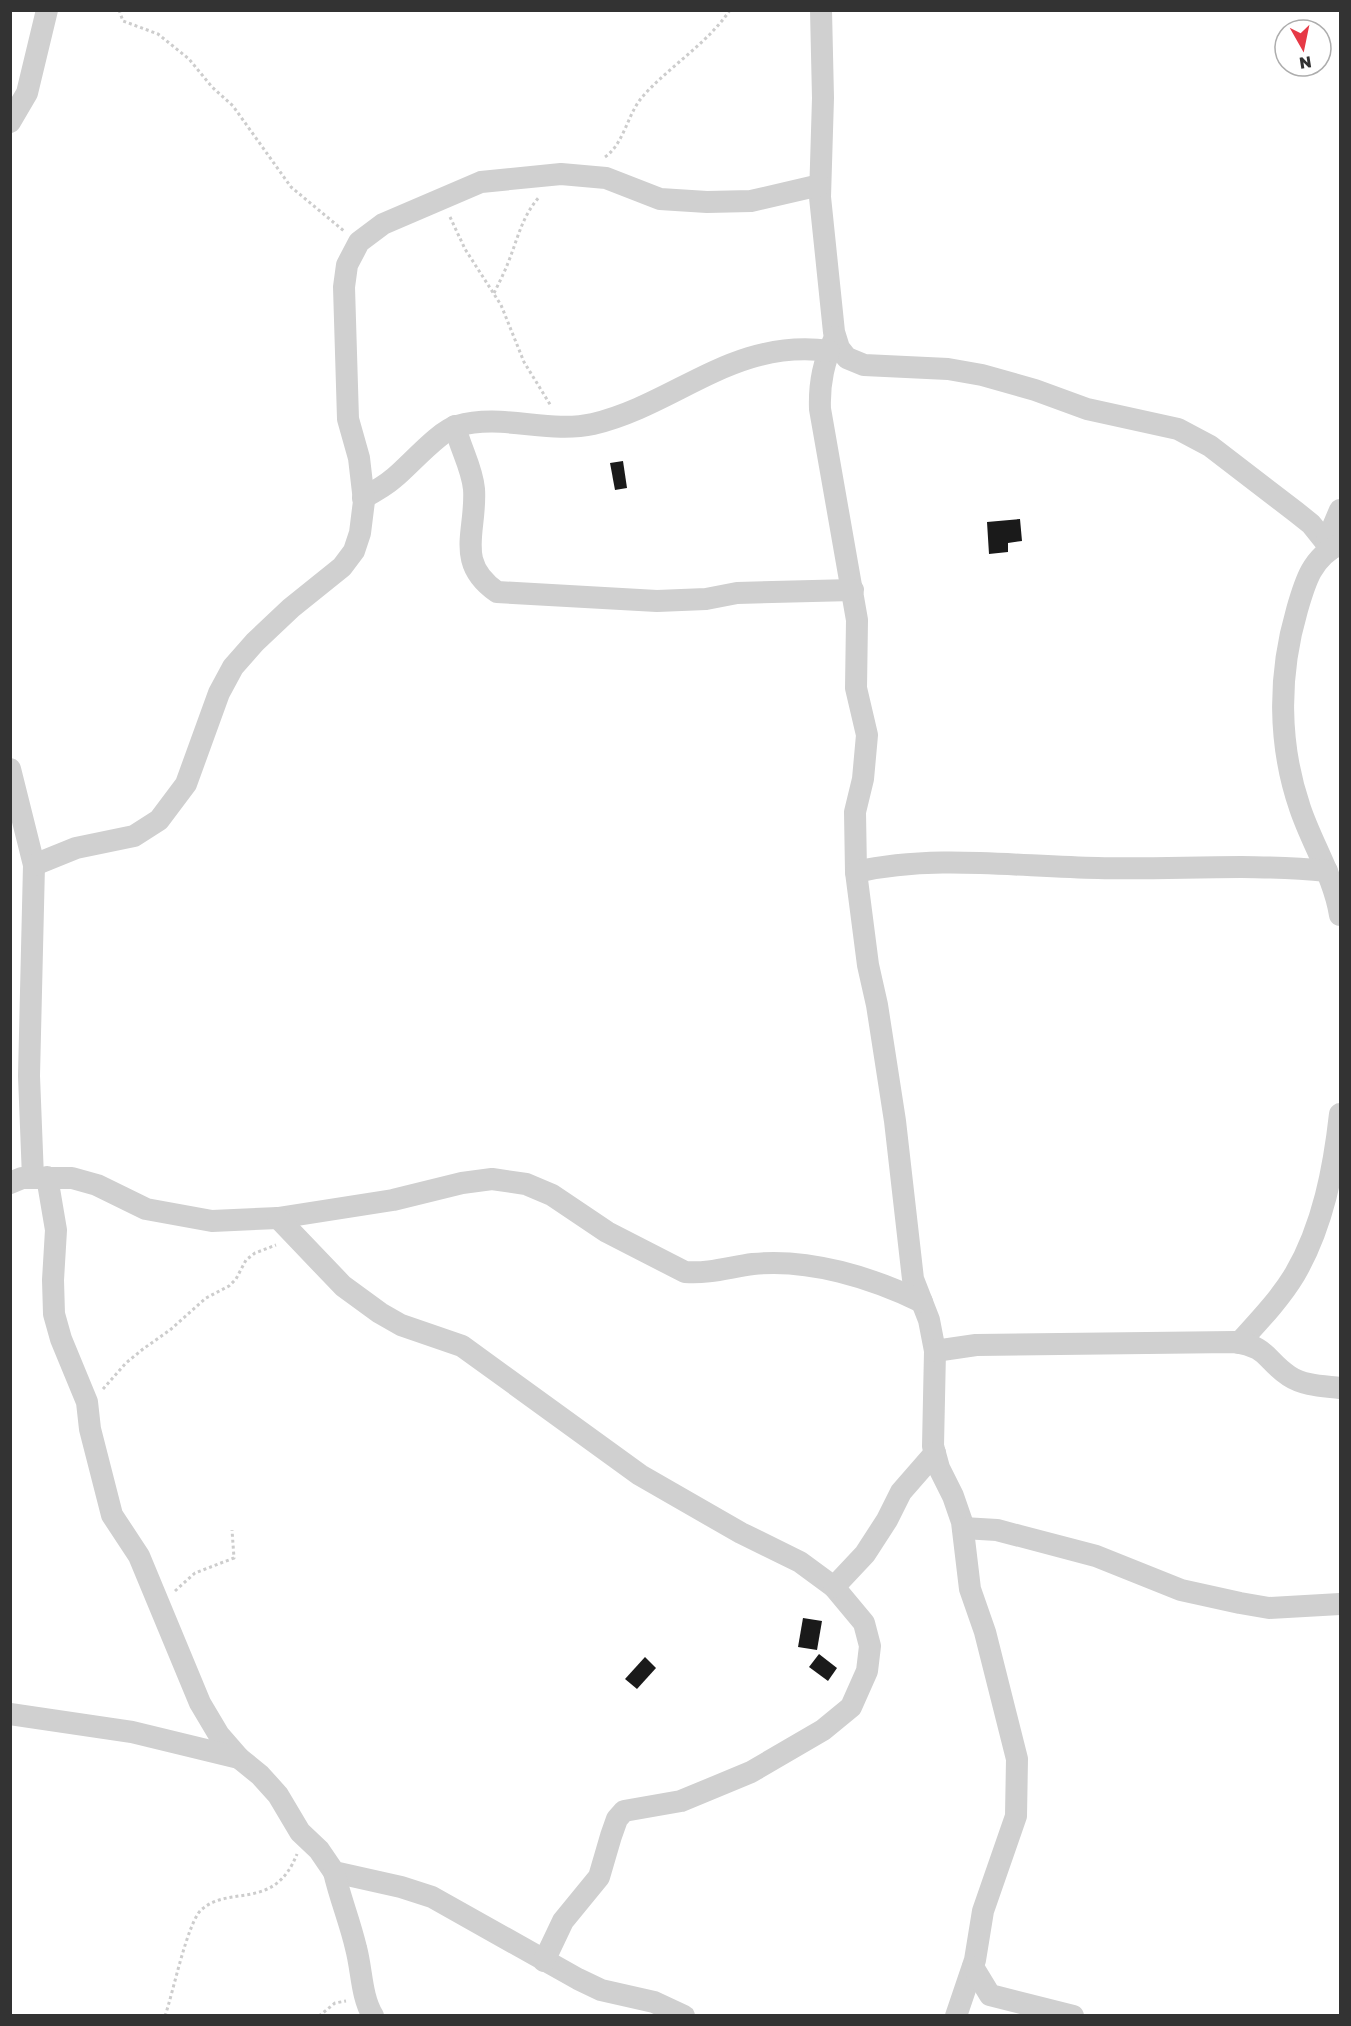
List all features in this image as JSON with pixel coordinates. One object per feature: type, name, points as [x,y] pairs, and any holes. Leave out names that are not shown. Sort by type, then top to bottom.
[{"type":"street","points":[[10,122],[27,93],[36,68],[46,10]]},
{"type":"street","points":[[821,10],[823,88],[820,185],[832,344],[819,383],[820,409],[853,590],[857,620],[856,687],[867,735],[863,779],[855,812],[856,872],[868,965],[879,1014],[895,1121],[913,1279],[930,1320],[935,1351],[935,1453],[939,1468],[953,1496],[963,1528],[970,1588],[1017,1759],[1016,1816],[982,1911],[973,1967],[956,2016]]},
{"type":"street","points":[[34,865],[76,848],[134,836],[159,820],[186,784],[219,693],[233,667],[276,622],[342,567],[354,551],[360,533],[363,498],[358,458],[348,419],[344,287],[347,265],[359,242],[383,224],[437,198],[481,182],[561,174],[606,178],[660,199],[707,202],[751,201],[820,185]]},
{"type":"street","points":[[363,498],[392,480],[440,436],[455,426],[511,421],[570,429],[635,409],[726,365],[801,347],[832,344],[847,358],[864,365],[948,369],[981,375],[1035,390],[1087,409],[1178,429],[1210,446],[1311,524],[1332,545]]},
{"type":"street","points":[[455,426],[469,464],[474,490],[469,538],[471,559],[484,583],[497,592],[657,601],[706,599],[737,593],[853,590]]},
{"type":"street","points":[[1341,510],[1332,545],[1307,576],[1301,596],[1284,667],[1282,718],[1288,763],[1300,808],[1338,898],[1341,915]]},
{"type":"street","points":[[10,769],[34,865],[29,1077],[40,1177],[56,1230],[53,1280],[54,1314],[61,1339],[87,1402],[90,1429],[112,1515],[139,1556],[200,1703],[219,1735],[239,1758],[260,1775],[278,1795],[300,1832],[319,1850],[334,1872],[360,1963],[363,1990],[372,2014]]},
{"type":"street","points":[[856,872],[885,867],[956,863],[1130,869],[1253,866],[1327,871]]},
{"type":"street","points":[[1239,1343],[1266,1314],[1295,1274],[1315,1231],[1328,1184],[1341,1114]]},
{"type":"street","points":[[10,1183],[40,1177],[72,1178],[97,1185],[146,1209],[212,1221],[278,1218],[393,1200],[462,1183],[492,1179],[526,1184],[552,1195],[608,1232],[685,1272],[699,1274],[755,1264],[823,1268],[897,1290],[922,1302]]},
{"type":"street","points":[[278,1218],[343,1286],[380,1313],[401,1325],[462,1346],[640,1475],[741,1533],[800,1562],[834,1587],[864,1623],[870,1646],[867,1671],[851,1707],[823,1730],[751,1772],[681,1801],[624,1811],[617,1819],[599,1877],[563,1921],[544,1961]]},
{"type":"street","points":[[935,1351],[976,1346],[1239,1343],[1262,1349],[1289,1376],[1303,1383],[1341,1388]]},
{"type":"street","points":[[834,1587],[865,1554],[887,1520],[901,1492],[935,1453]]},
{"type":"street","points":[[963,1528],[997,1530],[1096,1556],[1181,1590],[1240,1603],[1269,1608],[1341,1604]]},
{"type":"street","points":[[10,1714],[132,1732],[239,1758]]},
{"type":"street","points":[[334,1872],[401,1887],[432,1897],[466,1914],[544,1961],[601,1989],[654,2002],[684,2016]]},
{"type":"street","points":[[973,1967],[990,1995],[1066,2015]]},
{"type":"path","points":[[119,10],[123,21],[158,34],[189,59],[212,87],[233,106],[291,187],[359,242]]},
{"type":"path","points":[[599,161],[608,155],[622,136],[643,96],[707,38],[730,10]]},
{"type":"path","points":[[494,293],[509,263],[517,232],[530,207],[542,193]]},
{"type":"path","points":[[437,198],[465,249],[494,293],[540,392],[570,429]]},
{"type":"path","points":[[87,1402],[103,1389],[126,1363],[170,1330],[206,1298],[229,1286],[246,1260],[255,1253],[288,1239],[298,1239]]},
{"type":"path","points":[[162,1607],[180,1585],[195,1573],[234,1558],[232,1530]]},
{"type":"path","points":[[165,2016],[192,1923],[202,1910],[226,1899],[263,1892],[275,1884],[293,1864],[300,1832]]},
{"type":"path","points":[[320,2016],[335,2003],[342,2001],[350,2001],[372,2014]]},
{"type":"building","points":[[623,461],[627,488],[615,490],[610,463]]},
{"type":"building","points":[[1020,519],[1022,541],[1008,543],[1008,552],[989,554],[987,522]]},
{"type":"building","points":[[803,1618],[822,1621],[817,1650],[798,1647]]},
{"type":"building","points":[[819,1654],[837,1668],[828,1681],[809,1667]]},
{"type":"building","points":[[645,1657],[656,1668],[637,1689],[625,1679]]}]
